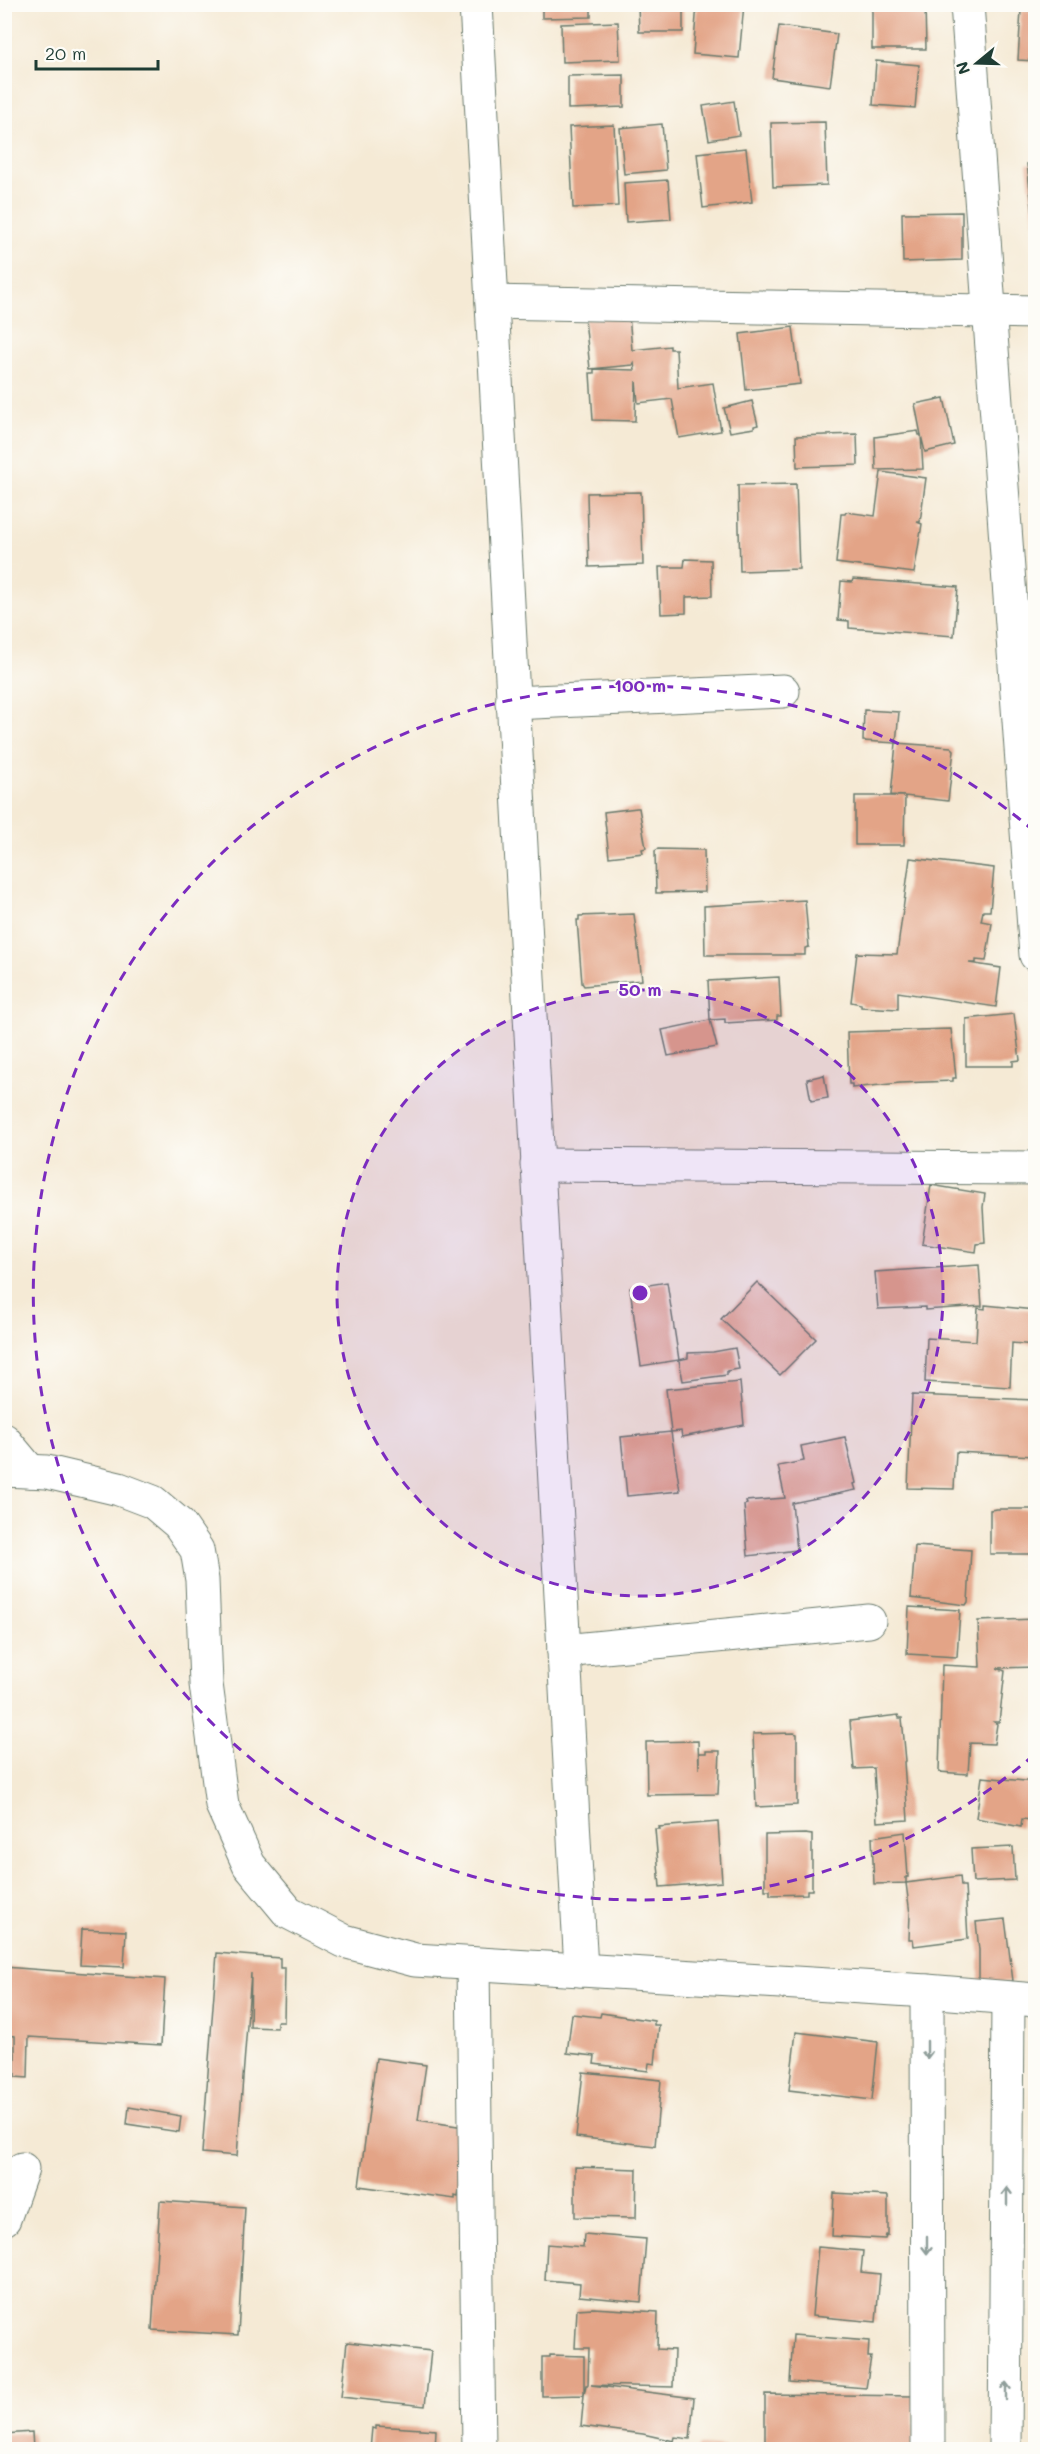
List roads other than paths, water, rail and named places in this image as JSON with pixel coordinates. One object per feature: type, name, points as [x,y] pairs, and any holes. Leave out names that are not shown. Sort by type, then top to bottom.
[{"type":"street","points":[[476,4],[582,1970]]},
{"type":"street","points":[[967,4],[1035,955]]},
{"type":"street","points":[[492,302],[1035,312]]},
{"type":"street","points":[[512,704],[783,692]]},
{"type":"street","points":[[537,1165],[1035,1168]]},
{"type":"street","points":[[4,1440],[17,1471],[47,1472],[118,1489],[153,1502],[179,1524],[197,1550],[202,1580],[206,1684],[222,1805],[249,1865],[288,1912],[344,1941],[415,1960],[927,1991],[1022,1999],[1005,2450]]},
{"type":"street","points":[[564,1651],[869,1621]]},
{"type":"street","points":[[473,1964],[479,2450]]},
{"type":"street","points":[[927,1991],[927,2450]]},
{"type":"street","points":[[4,2219],[22,2169]]}]
